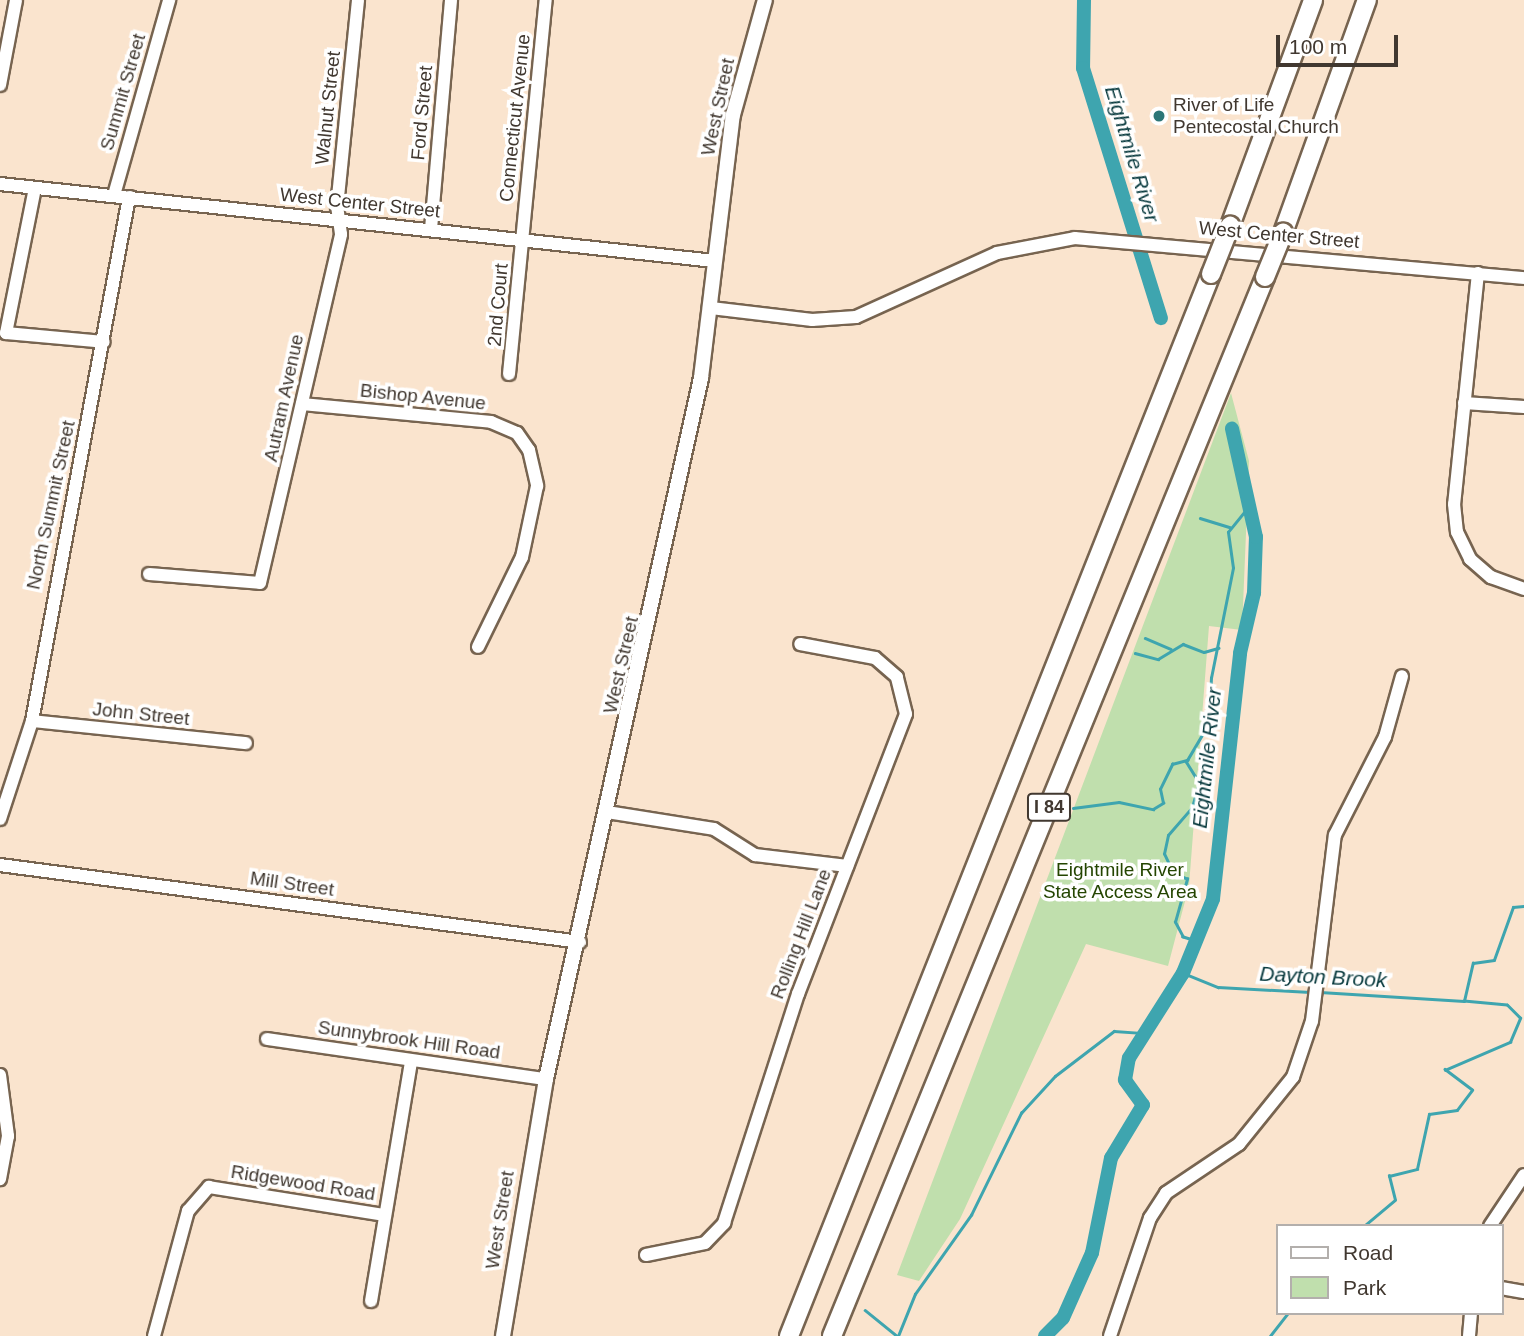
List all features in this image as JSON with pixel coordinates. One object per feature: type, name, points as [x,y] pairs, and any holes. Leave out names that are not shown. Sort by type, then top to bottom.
[{"type":"highway","name":"I 84","points":[[789,1336],[1230,226],[1313,0]]},
{"type":"highway","name":"I 84","points":[[832,1336],[1283,233],[1367,0]]},
{"type":"main road","name":"West Street","points":[[503,1336],[546,1079],[580,942],[711,308],[733,115],[765,0]]},
{"type":"street","points":[[0,85],[16,0]]},
{"type":"street","name":"Summit Street","points":[[114,195],[169,0]]},
{"type":"street","name":"Walnut Street","points":[[337,221],[358,0]]},
{"type":"street","name":"Ford Street","points":[[431,229],[452,0]]},
{"type":"street","name":"Connecticut Avenue","points":[[523,239],[546,0]]},
{"type":"street","name":"West Center Street","points":[[0,184],[715,261]]},
{"type":"street","points":[[35,188],[6,333],[104,342]]},
{"type":"street","name":"North Summit Street","points":[[0,819],[33,721],[65,522],[104,342],[130,197]]},
{"type":"street","name":"Autram Avenue","points":[[149,574],[260,583],[341,234],[337,221]]},
{"type":"street","name":"2nd Court","points":[[509,374],[523,239]]},
{"type":"street","name":"West Center Street","points":[[711,308],[834,321],[878,309],[1010,249],[1075,239],[1125,240],[1524,278]]},
{"type":"street","points":[[1478,273],[1464,403],[1457,532],[1470,559],[1491,577],[1524,589]]},
{"type":"street","points":[[1464,403],[1524,407]]},
{"type":"street","name":"Bishop Avenue","points":[[302,404],[491,422],[516,433],[529,450],[537,486],[522,556],[478,647]]},
{"type":"street","name":"Rolling Hill Lane","points":[[646,1255],[705,1243],[724,1223],[797,994],[903,726],[906,701],[897,677],[875,658],[800,644]]},
{"type":"street","points":[[1110,1336],[1150,1218],[1166,1193],[1239,1144],[1277,1103],[1304,1051],[1315,992],[1335,835],[1385,737],[1402,676]]},
{"type":"street","name":"John Street","points":[[33,721],[246,743]]},
{"type":"street","points":[[607,812],[714,829],[755,855],[847,866]]},
{"type":"street","name":"Mill Street","points":[[0,865],[580,942]]},
{"type":"street","name":"Sunnybrook Hill Road","points":[[267,1039],[411,1062],[546,1079]]},
{"type":"street","points":[[371,1301],[411,1062]]},
{"type":"street","points":[[0,1075],[8,1136],[0,1179]]},
{"type":"street","points":[[1491,1224],[1524,1175]]},
{"type":"street","name":"Ridgewood Road","points":[[154,1336],[188,1211],[209,1187],[384,1215]]},
{"type":"street","points":[[1503,1288],[1524,1292]]},
{"type":"street","points":[[1469,1336],[1471,1315]]},
{"type":"green space","name":"Eightmile River State Access Area","points":[[1231,393],[1249,461],[1242,630],[1209,626],[1189,886],[1168,966],[1086,944],[960,1219],[919,1281],[897,1275]]},
{"type":"waterway","name":"Eightmile River","points":[[1084,0],[1083,68],[1161,318]]},
{"type":"waterway","name":"Eightmile River","points":[[1045,1336],[1063,1318],[1092,1253],[1111,1158],[1143,1105],[1125,1080],[1129,1058],[1183,973],[1213,899],[1240,653],[1254,593],[1256,537],[1232,429]]},
{"type":"waterway","points":[[1196,941],[1183,937],[1175,922],[1187,879],[1173,873],[1164,854],[1168,835],[1192,807],[1199,783],[1186,762],[1209,723],[1211,678],[1233,568],[1228,532],[1251,504]]},
{"type":"waterway","points":[[1200,518],[1230,527]]},
{"type":"waterway","points":[[1145,638],[1171,649]]},
{"type":"waterway","points":[[1135,653],[1158,659],[1183,644],[1204,652],[1218,648]]},
{"type":"waterway","points":[[1073,808],[1119,802],[1153,809],[1163,803],[1160,789],[1172,764],[1187,760]]},
{"type":"waterway","name":"Dayton Brook","points":[[1320,992],[1464,1001],[1473,963],[1494,960],[1513,907],[1524,906]]},
{"type":"waterway","name":"Dayton Brook","points":[[1183,973],[1218,987],[1310,992]]},
{"type":"waterway","name":"Dayton Brook","points":[[1366,1224],[1395,1200],[1389,1176],[1417,1169],[1429,1114],[1457,1110],[1472,1090],[1445,1070],[1510,1042],[1520,1018],[1507,1005],[1464,1001]]},
{"type":"waterway","points":[[898,1336],[915,1294],[971,1215],[1021,1113],[1055,1076],[1114,1031],[1144,1033]]},
{"type":"waterway","points":[[865,1310],[896,1335]]},
{"type":"waterway","name":"Dayton Brook","points":[[1270,1336],[1286,1315]]},
{"type":"waterway","name":"Dayton Brook","points":[[1046,1334],[1052,1336]]},
{"type":"place","name":"River of Life Pentecostal Church","points":[[1159,116]]}]
